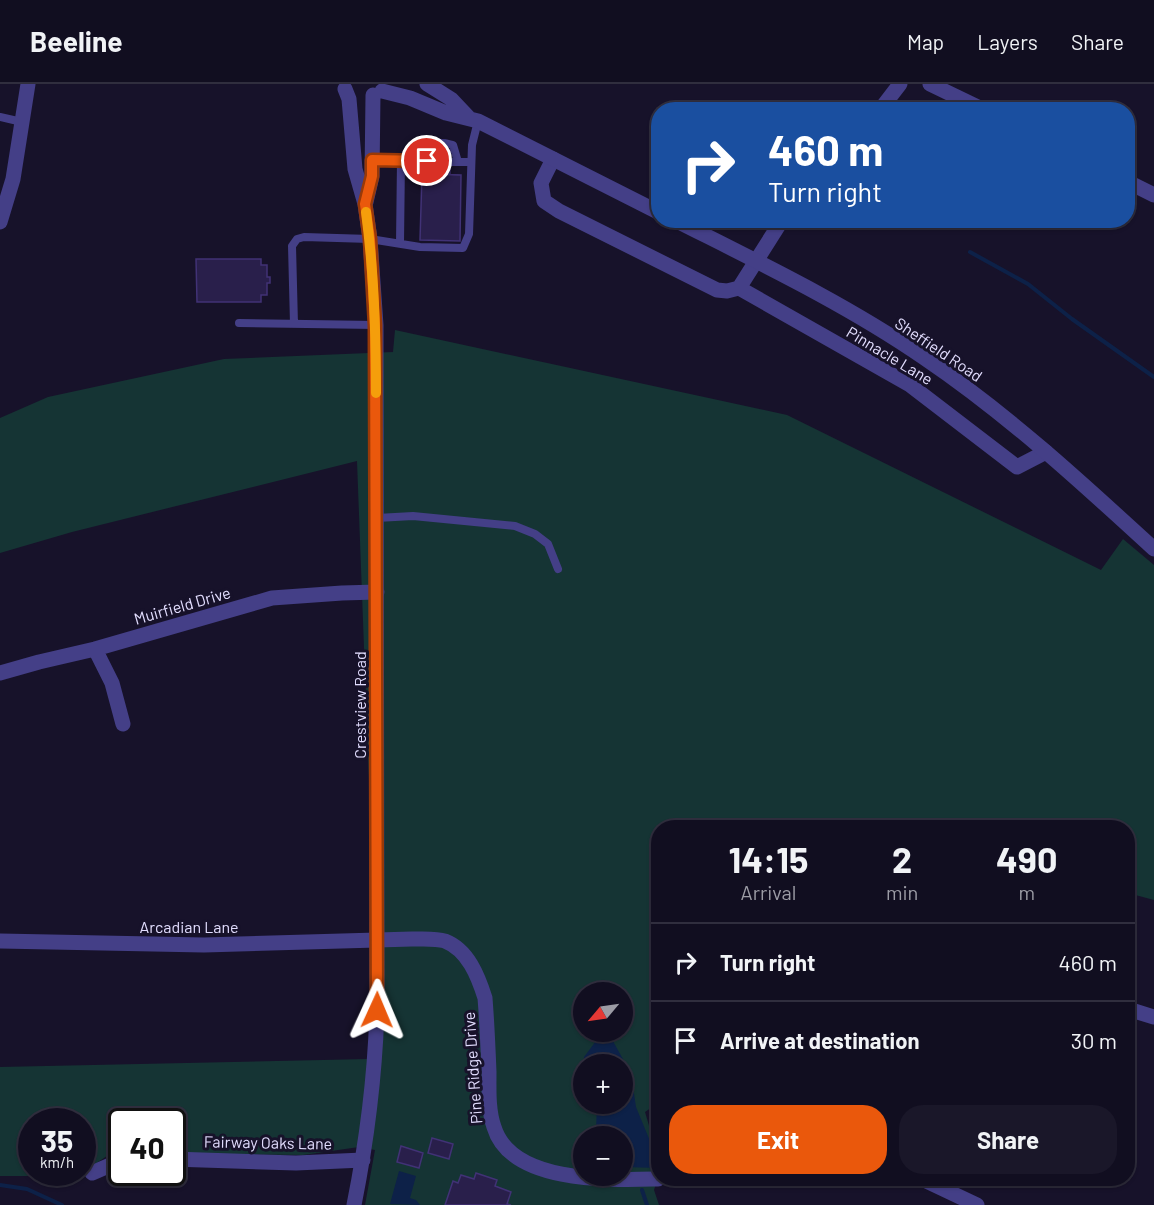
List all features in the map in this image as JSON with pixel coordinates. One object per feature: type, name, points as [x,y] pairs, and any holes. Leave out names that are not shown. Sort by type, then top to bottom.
[{"type":"street","points":[[0,222],[13,179],[28,84]]},
{"type":"street","points":[[427,84],[451,99],[473,119]]},
{"type":"street","points":[[886,102],[900,84]]},
{"type":"street","points":[[930,84],[967,102]]},
{"type":"street","points":[[343,86],[353,94],[363,96],[381,90],[410,98],[446,113],[473,119],[651,208]]},
{"type":"street","name":"Crestview Road","points":[[343,86],[348,99],[355,169],[365,204],[370,239],[375,325],[377,518],[376,1050],[372,1101],[354,1205]]},
{"type":"street","name":"Crestview Road","points":[[365,204],[372,176],[381,90]]},
{"type":"street","name":"Pinnacle Lane","points":[[553,159],[541,183],[544,201],[559,211],[717,290],[727,291],[739,288],[910,386],[1017,467],[1046,452]]},
{"type":"street","points":[[1135,186],[1154,195]]},
{"type":"street","name":"Sheffield Road","points":[[691,228],[858,317],[921,355],[964,386],[1046,452],[1154,549]]},
{"type":"street","points":[[739,288],[777,228]]},
{"type":"street","name":"Muirfield Drive","points":[[0,673],[95,649],[272,598],[342,592],[377,592]]},
{"type":"street","points":[[95,649],[112,683],[123,724]]},
{"type":"street","name":"Arcadian Lane","points":[[0,941],[204,945],[378,940]]},
{"type":"street","name":"Pine Ridge Drive","points":[[378,940],[444,941],[460,951],[471,964],[480,981],[485,998],[491,1117],[499,1139],[506,1148],[530,1164],[556,1173],[591,1178],[651,1179]]},
{"type":"street","points":[[1135,1011],[1154,1017]]},
{"type":"street","name":"Fairway Oaks Lane","points":[[186,1159],[296,1163],[363,1160]]},
{"type":"street","points":[[937,1186],[977,1205]]},
{"type":"lane","points":[[0,117],[22,122]]},
{"type":"lane","points":[[294,324],[292,246],[297,240],[304,237],[370,239],[420,247],[463,248],[469,234],[473,119]]},
{"type":"lane","points":[[415,160],[424,146],[435,142],[445,142],[453,145],[454,162],[471,162]]},
{"type":"lane","points":[[372,160],[427,161]]},
{"type":"lane","points":[[400,243],[401,160]]},
{"type":"lane","points":[[238,323],[375,325]]},
{"type":"lane","points":[[377,518],[413,516],[516,526],[535,534],[548,544],[558,569]]},
{"type":"green space","points":[[395,330],[787,415],[1101,570],[1123,539],[1154,565],[1154,900],[1135,895],[1135,820],[651,820],[651,1108],[645,1112],[651,1132],[651,1186],[655,1186],[654,1190],[659,1205],[365,1205],[375,1150],[359,1147],[303,1155],[186,1154],[186,1108],[108,1108],[108,1155],[96,1163],[96,1108],[18,1108],[18,1176],[0,1176],[0,1067],[369,1059],[370,807],[357,461],[72,532],[0,553],[0,418],[48,397],[224,359],[393,352]]},
{"type":"water","points":[[595,1042],[613,1042],[620,1054],[586,1054]]},
{"type":"water","points":[[633,1087],[636,1107],[651,1143],[651,1168],[633,1167],[633,1126],[596,1126],[597,1114],[633,1114]]},
{"type":"water","points":[[399,1171],[416,1176],[410,1198],[416,1200],[420,1205],[390,1204]]},
{"type":"building","points":[[428,150],[450,150],[450,174],[427,174]]},
{"type":"building","points":[[422,174],[461,175],[460,241],[420,240]]},
{"type":"building","points":[[196,259],[261,259],[261,265],[267,265],[267,277],[270,277],[270,283],[267,283],[267,295],[261,295],[261,302],[197,302]]},
{"type":"building","points":[[432,1138],[453,1144],[449,1159],[428,1153]]},
{"type":"building","points":[[401,1146],[423,1153],[419,1168],[397,1162]]},
{"type":"building","points":[[476,1173],[497,1180],[495,1186],[511,1192],[507,1204],[511,1205],[445,1205],[453,1181],[458,1183],[461,1175],[474,1179]]},
{"type":"waterway","points":[[970,252],[1028,284],[1072,319],[1154,377]]},
{"type":"waterway","points":[[0,1185],[27,1189],[62,1205]]},
{"type":"waterway","points":[[642,1190],[647,1205]]},
{"type":"slow traffic","points":[[366,212],[370,239],[375,325],[376,393]]},
{"type":"route","points":[[377,1010],[375,325],[370,239],[365,204],[372,176],[372,160],[427,161]]}]
